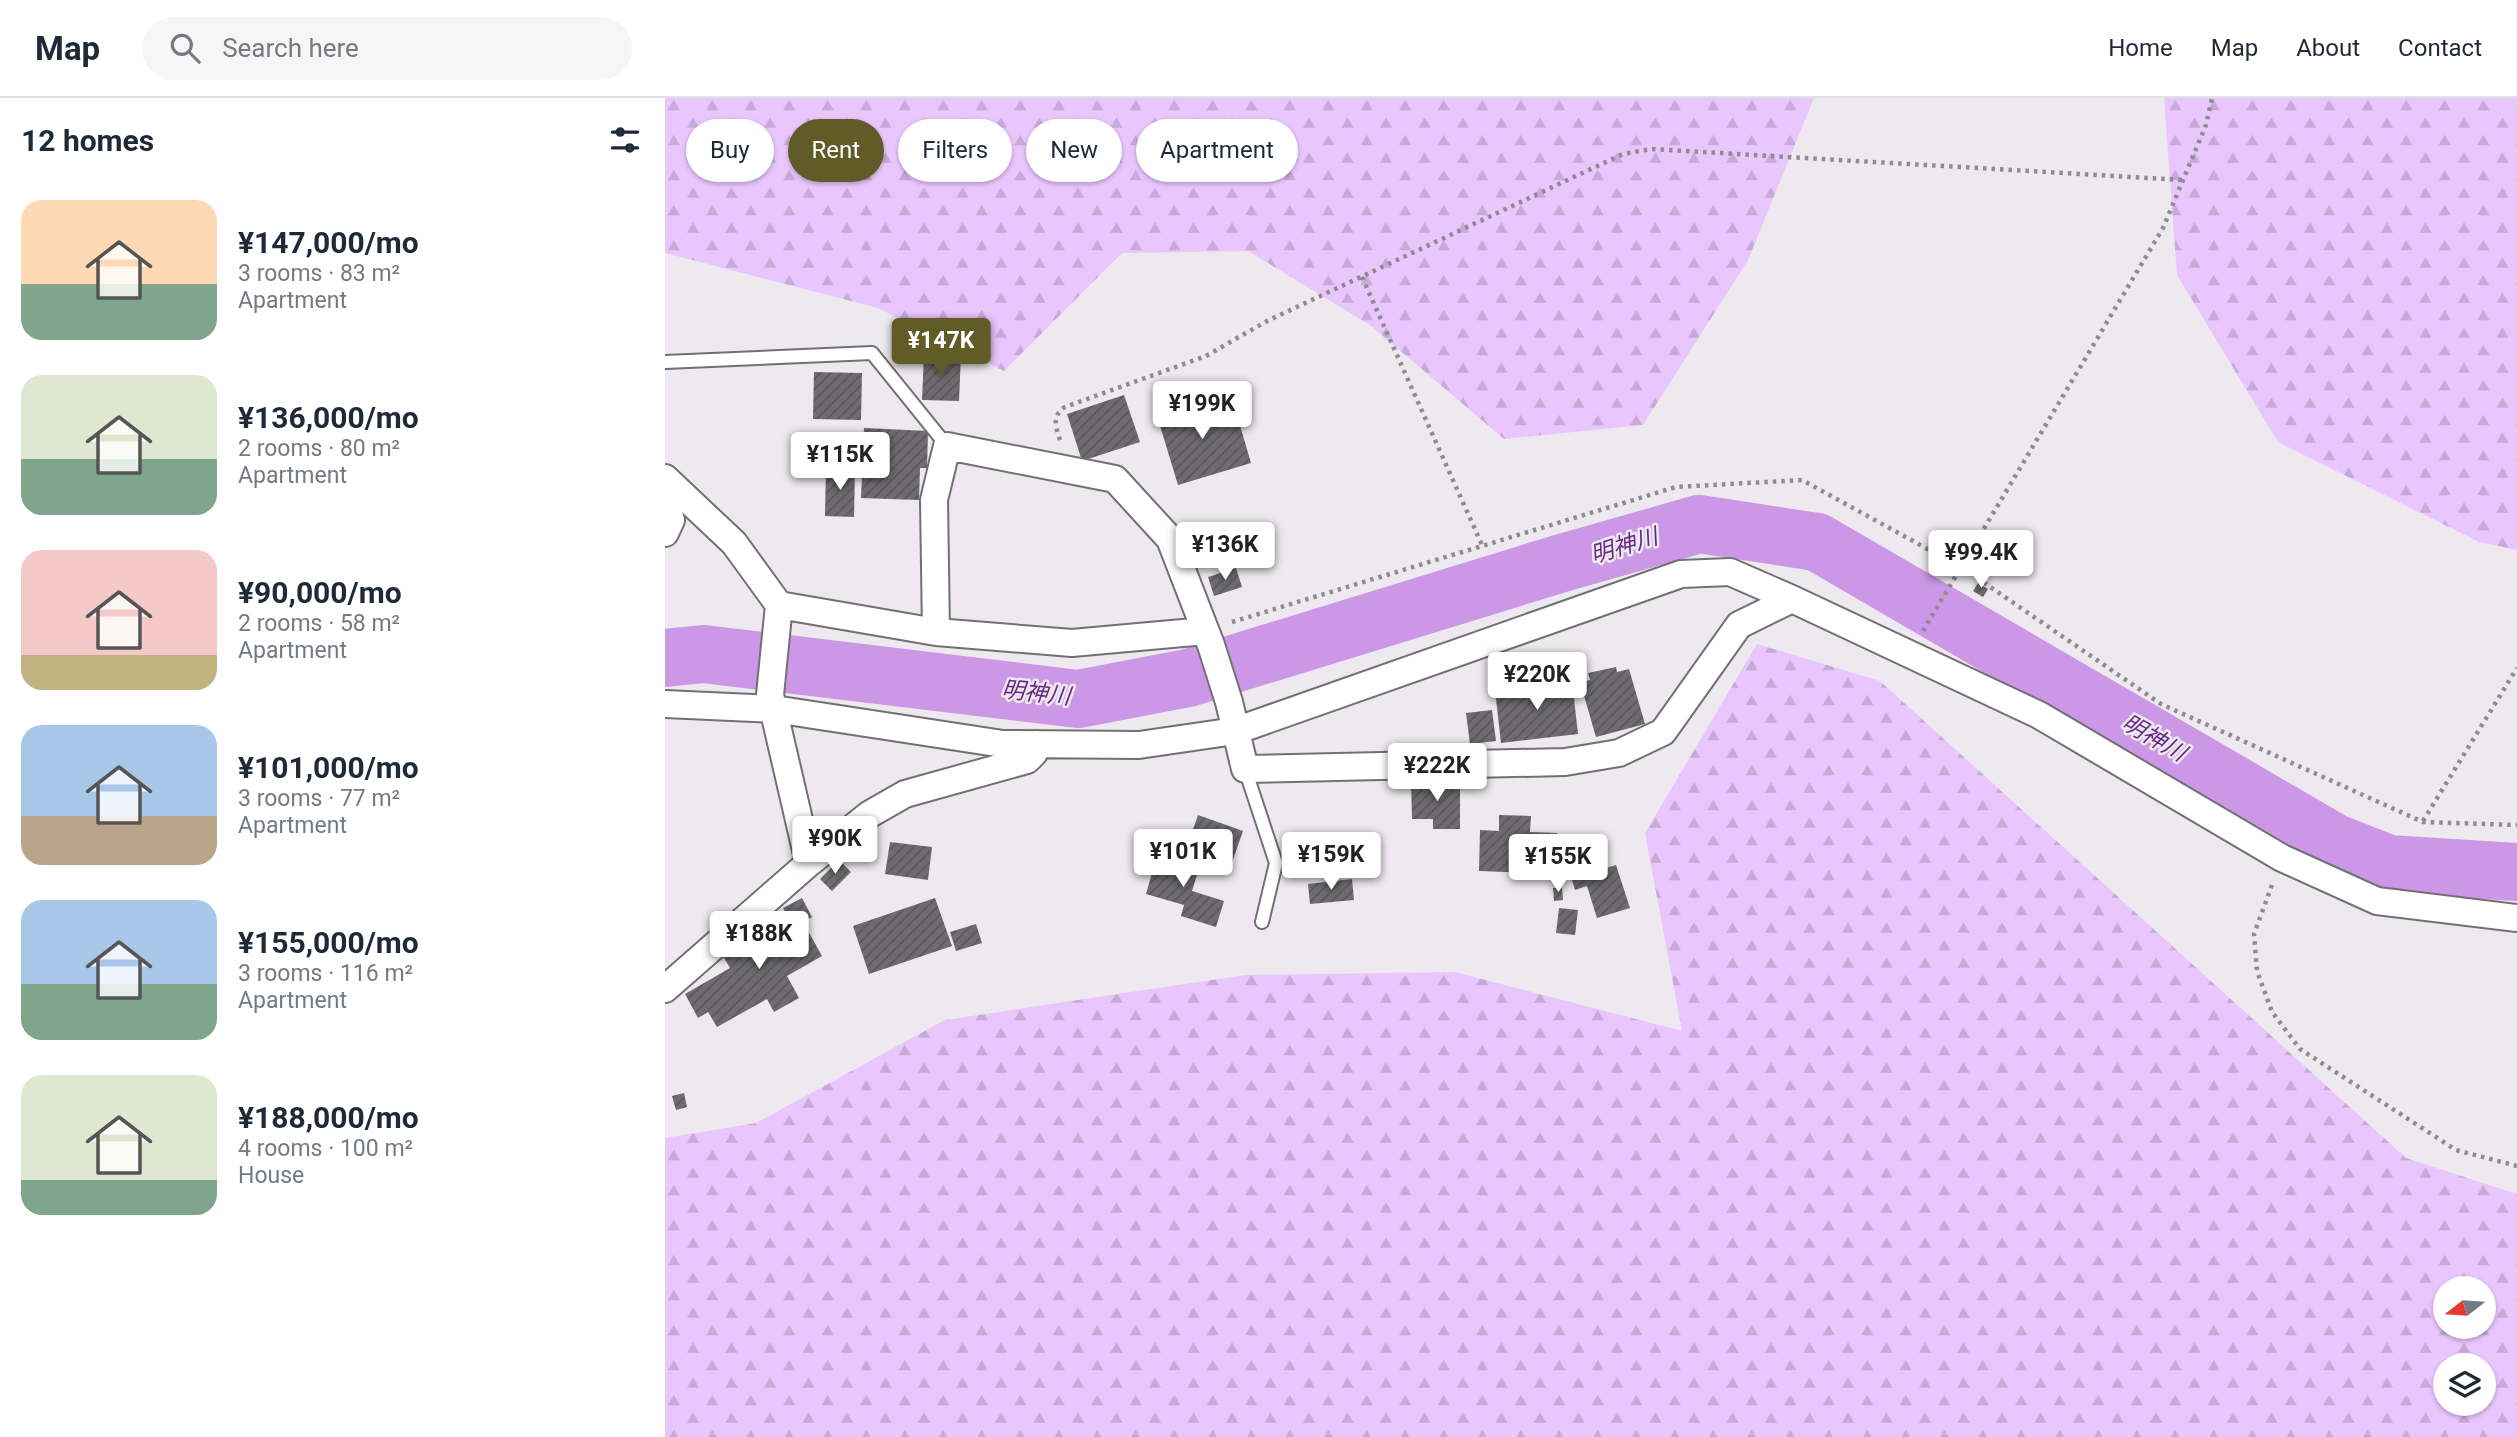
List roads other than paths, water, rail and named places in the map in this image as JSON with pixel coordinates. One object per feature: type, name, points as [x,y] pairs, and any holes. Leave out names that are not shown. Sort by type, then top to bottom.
[{"type":"street","points":[[936,632],[934,500],[947,446],[1115,479],[1170,538],[1229,702],[1245,769],[1565,762],[1619,753],[1663,732],[1739,625],[1792,599]]},
{"type":"street","points":[[665,478],[734,543],[779,605],[772,702],[809,863]]},
{"type":"street","points":[[665,501],[671,520],[665,533]]},
{"type":"street","points":[[665,704],[772,702],[1003,744],[1139,745],[1235,731],[1681,574],[1730,572],[2039,715],[2281,858],[2377,901],[2517,918]]},
{"type":"street","points":[[779,605],[936,632],[1072,643],[1208,638]]},
{"type":"street","points":[[665,989],[809,863],[870,814],[905,794],[1027,760],[1034,753],[1037,744]]},
{"type":"lane","points":[[665,362],[872,353],[947,446]]},
{"type":"lane","points":[[1245,769],[1276,863],[1262,922]]},
{"type":"waterway","name":"明神川","points":[[665,658],[703,654],[1078,699],[1188,678],[1562,563],[1699,524],[1817,542],[2335,843],[2389,864],[2517,872]]}]
